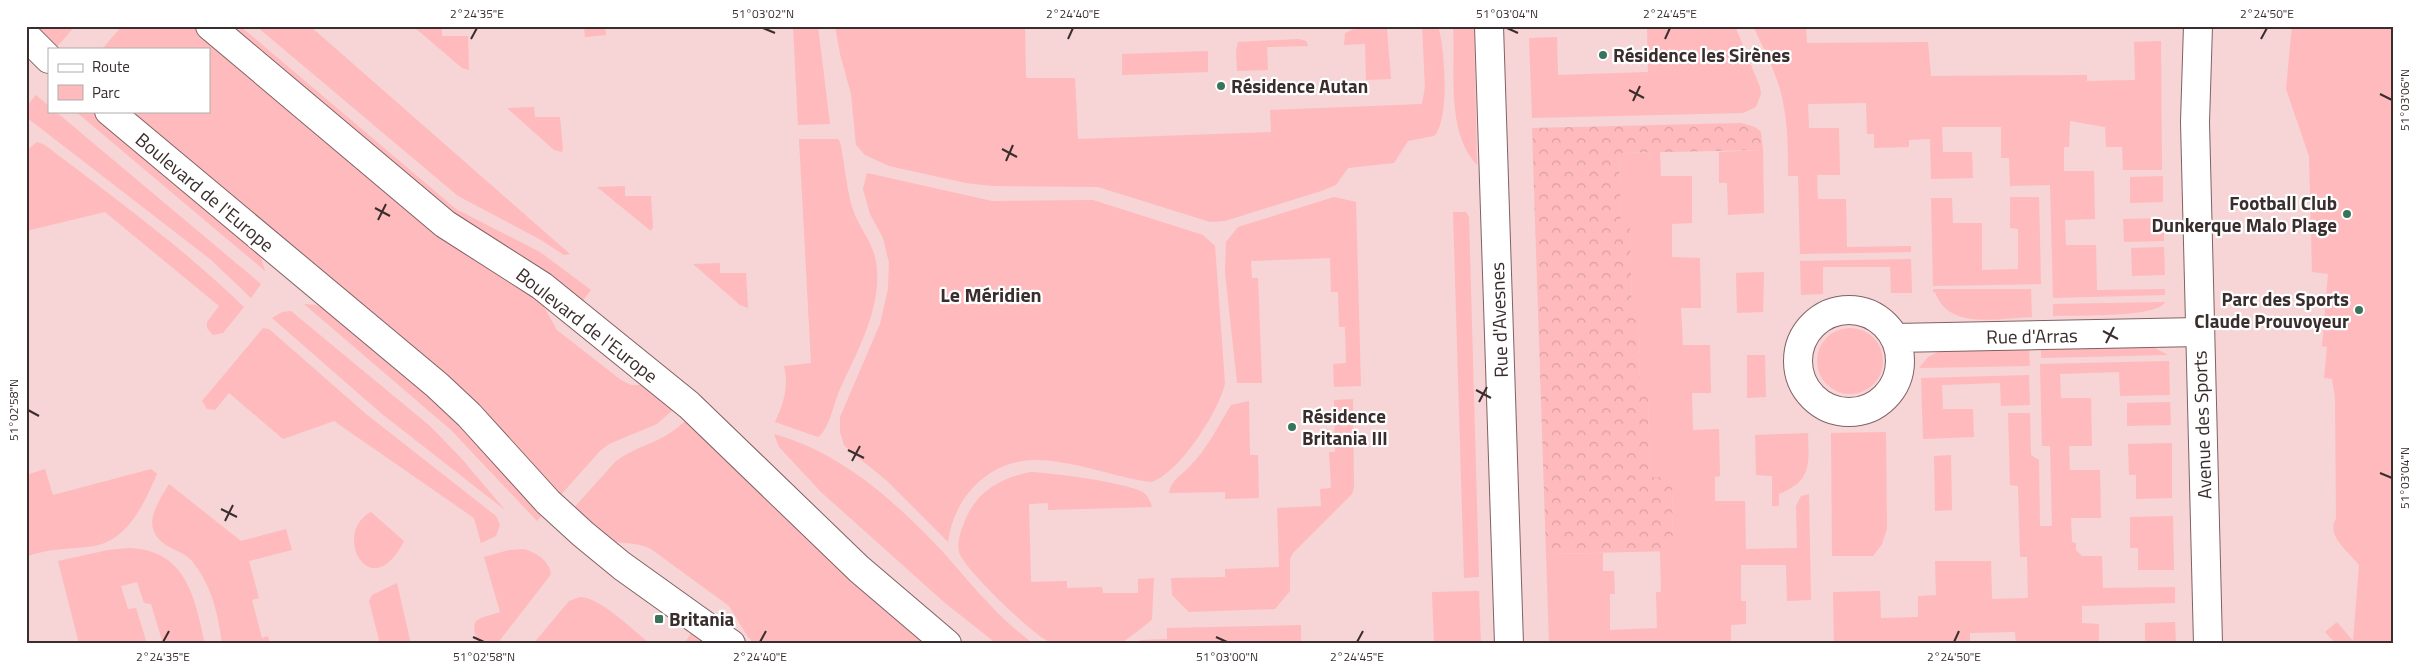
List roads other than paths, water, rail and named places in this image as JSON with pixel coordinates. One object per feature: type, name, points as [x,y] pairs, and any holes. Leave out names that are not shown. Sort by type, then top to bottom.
[{"type":"street","name":"Boulevard de l'Europe","points":[[210,26],[445,224],[542,286],[689,405],[859,569],[947,644]]},
{"type":"street","name":"Rue d'Avesnes","points":[[1488,26],[1509,644]]},
{"type":"street","name":"Avenue des Sports","points":[[2198,26],[2195,122],[2208,644]]},
{"type":"street","points":[[26,36],[48,58]]},
{"type":"street","name":"Boulevard de l'Europe","points":[[110,112],[437,385],[469,415],[548,502],[583,534],[622,566],[731,644]]},
{"type":"street","name":"Rue d'Arras","points":[[1895,338],[2200,332]]},
{"type":"place","name":"Résidence les Sirènes","points":[[1603,55]]},
{"type":"place","name":"Résidence Autan","points":[[1221,86]]},
{"type":"place","name":"Football Club Dunkerque Malo Plage","points":[[2347,214]]},
{"type":"place","name":"Parc des Sports Claude Prouvoyeur","points":[[2359,310]]},
{"type":"place","name":"Résidence Britania III","points":[[1292,427]]},
{"type":"place","name":"Britania","points":[[659,619]]},
{"type":"district","name":"Le Méridien","points":[[991,295]]}]
